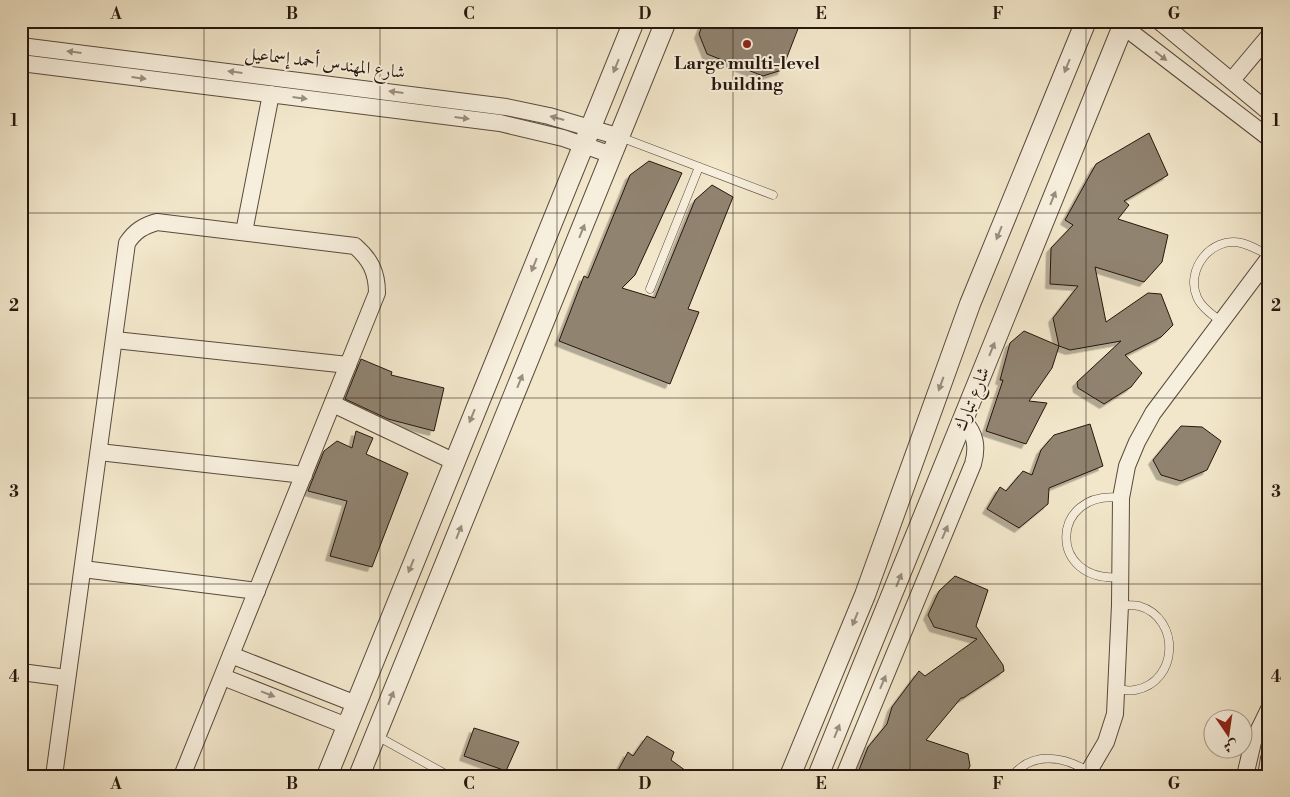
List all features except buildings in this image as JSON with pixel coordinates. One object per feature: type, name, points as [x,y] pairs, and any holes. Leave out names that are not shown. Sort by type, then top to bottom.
[{"type":"street","points":[[327,776],[453,461],[634,21]]},
{"type":"street","points":[[359,776],[666,21]]},
{"type":"street","name":"شارع تبارك","points":[[790,776],[865,595],[970,304],[1086,21]]},
{"type":"street","points":[[1159,21],[1269,112]]},
{"type":"street","points":[[1124,24],[1269,138]]},
{"type":"street","name":"شارع تبارك","points":[[818,776],[1124,24]]},
{"type":"street","points":[[1232,80],[1269,36]]},
{"type":"street","name":"شارع المهندس أحمد إسماعيل","points":[[22,54],[270,94],[500,123],[542,132],[587,136]]},
{"type":"street","name":"شارع المهندس أحمد إسماعيل","points":[[22,54],[484,103],[527,110],[587,136],[616,146]]},
{"type":"street","points":[[244,232],[270,94]]},
{"type":"street","points":[[54,776],[127,243],[134,233],[145,225],[157,222],[355,246],[365,255],[372,266],[377,279],[376,293],[182,776]]},
{"type":"street","points":[[1088,774],[1106,742],[1115,714],[1120,605],[1121,498],[1127,466],[1136,442],[1154,413],[1269,256]]},
{"type":"street","points":[[115,340],[348,365]]},
{"type":"street","points":[[333,404],[453,461]]},
{"type":"street","points":[[844,776],[974,464],[976,440],[964,421]]},
{"type":"street","points":[[98,452],[304,476]]},
{"type":"street","points":[[421,541],[450,554]]},
{"type":"street","points":[[83,569],[257,591]]},
{"type":"street","points":[[232,655],[356,704]]},
{"type":"street","points":[[21,672],[67,678]]},
{"type":"street","points":[[223,677],[348,726]]},
{"type":"street","points":[[1245,776],[1253,742],[1269,709]]},
{"type":"street","points":[[1266,776],[1269,758]]},
{"type":"lane","points":[[616,146],[699,168],[773,194]]},
{"type":"lane","points":[[650,289],[699,168]]},
{"type":"lane","points":[[1221,321],[1208,311],[1197,297],[1194,278],[1200,260],[1212,248],[1220,244],[1240,242],[1269,256]]},
{"type":"lane","points":[[1120,576],[1103,578],[1087,573],[1080,567],[1074,561],[1067,546],[1067,528],[1074,512],[1087,501],[1104,496],[1121,498]]},
{"type":"lane","points":[[1116,689],[1135,690],[1153,683],[1166,668],[1171,650],[1167,631],[1156,615],[1139,606],[1120,605]]},
{"type":"lane","points":[[376,735],[449,776]]},
{"type":"lane","points":[[1012,776],[1018,769],[1035,760],[1054,757],[1073,762],[1088,774]]},
{"type":"place","name":"Large multi-level building","points":[[747,44]]}]
